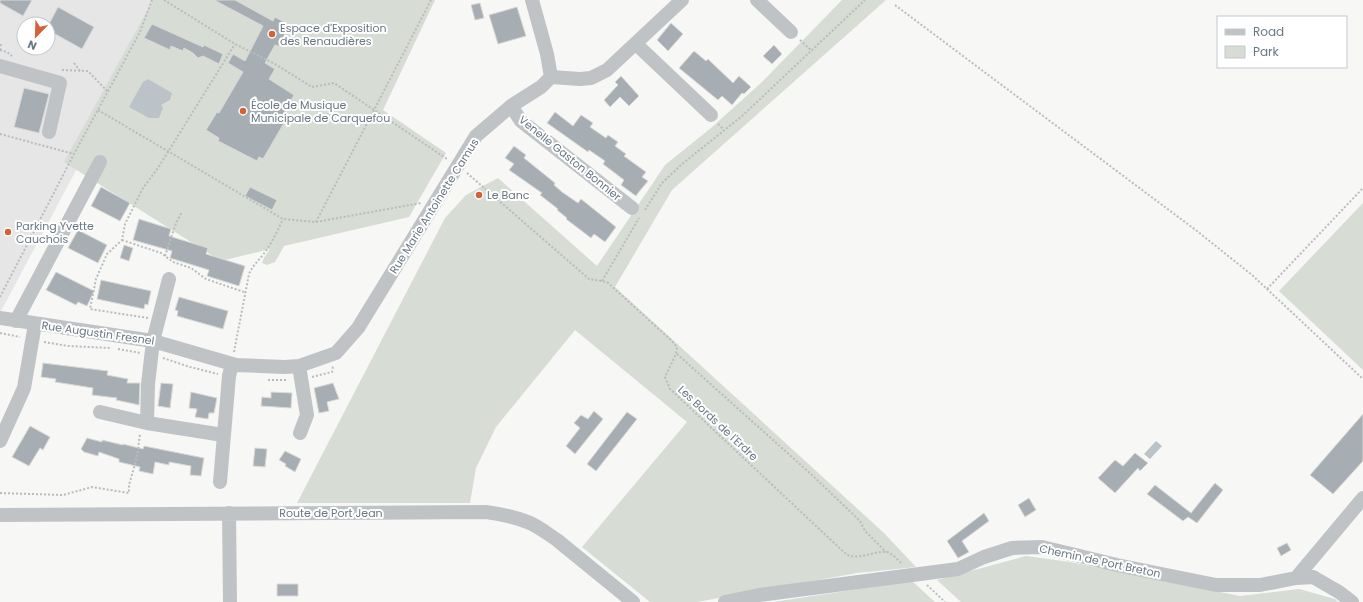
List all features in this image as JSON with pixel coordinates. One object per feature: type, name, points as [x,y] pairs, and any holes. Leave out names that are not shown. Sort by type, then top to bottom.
[{"type":"street","points":[[532,0],[547,54],[551,77],[580,79],[591,78],[607,70],[682,0]]},
{"type":"street","points":[[757,0],[791,32]]},
{"type":"street","points":[[636,44],[711,115]]},
{"type":"street","points":[[0,66],[60,82],[48,132]]},
{"type":"street","name":"Rue Marie Antoinette Camus","points":[[336,353],[358,328],[476,136],[511,106],[541,87],[551,77]]},
{"type":"street","name":"Venelle Gaston Bonnier","points":[[511,106],[521,121],[632,208]]},
{"type":"street","points":[[16,321],[100,162]]},
{"type":"street","points":[[144,422],[154,340],[169,279]]},
{"type":"street","name":"Rue Augustin Fresnel","points":[[0,318],[154,340],[236,365],[285,367],[299,366],[336,353]]},
{"type":"street","points":[[0,441],[24,388],[35,324]]},
{"type":"street","points":[[220,482],[228,376],[232,364]]},
{"type":"street","points":[[299,366],[307,415],[300,433]]},
{"type":"street","points":[[100,412],[144,422],[223,435]]},
{"type":"street","points":[[1296,578],[1363,498]]},
{"type":"street","name":"Route de Port Jean","points":[[0,515],[486,512],[529,522],[553,536],[633,602]]},
{"type":"street","points":[[229,513],[230,602]]},
{"type":"street","name":"Chemin de Port Breton","points":[[724,602],[759,595],[958,569],[984,557],[1012,548],[1042,548],[1216,585],[1260,585],[1296,578],[1313,577],[1339,592],[1352,602]]},
{"type":"path","points":[[0,297],[74,154],[140,32],[152,0]]},
{"type":"path","points":[[164,0],[235,44],[275,64],[312,87],[334,83],[467,173],[589,279],[607,282],[677,346],[676,354],[844,505],[860,521],[865,531],[886,552],[892,555],[915,574],[945,602]]},
{"type":"path","points":[[316,222],[431,0]]},
{"type":"path","points":[[602,281],[662,183],[682,164],[742,116],[865,0]]},
{"type":"path","points":[[895,4],[1197,231],[1252,275],[1363,380]]},
{"type":"path","points":[[791,32],[812,51]]},
{"type":"path","points":[[0,50],[1,43]]},
{"type":"path","points":[[159,320],[90,309],[96,279],[107,254],[122,240],[125,224],[140,194],[235,44]]},
{"type":"path","points":[[74,63],[80,71]]},
{"type":"path","points":[[98,110],[283,219],[316,222],[438,200]]},
{"type":"path","points":[[0,134],[74,154]]},
{"type":"path","points":[[1267,289],[1363,188]]},
{"type":"path","points":[[165,256],[176,223],[182,212]]},
{"type":"path","points":[[232,364],[244,292],[249,274],[253,266],[262,257],[275,237],[283,219]]},
{"type":"path","points":[[122,240],[161,253],[173,262],[191,268],[206,279],[244,292]]},
{"type":"path","name":"Les Bords de l'Erdre","points":[[676,354],[665,377],[670,390],[847,555],[854,557],[886,552]]},
{"type":"path","points":[[0,493],[63,495],[92,487],[129,493],[129,485],[137,457],[144,422]]},
{"type":"shaded area","points":[[0,0],[164,0],[106,114],[0,313]]},
{"type":"shaded area","points":[[148,79],[172,93],[170,100],[161,105],[163,108],[159,118],[149,118],[129,107],[143,82]]},
{"type":"shaded area","points":[[1156,441],[1162,446],[1150,459],[1144,454]]},
{"type":"green space","points":[[153,0],[435,0],[383,110],[446,153],[409,217],[284,246],[275,262],[267,265],[262,263],[270,249],[221,261],[64,162]]},
{"type":"green space","points":[[842,0],[886,0],[672,190],[615,287],[884,533],[916,567],[857,573],[697,602],[650,602],[582,547],[687,422],[575,330],[496,427],[476,468],[470,503],[297,503],[445,218],[466,195],[498,178],[597,266],[665,165],[711,128],[762,82]]},
{"type":"green space","points":[[1363,203],[1363,370],[1279,291]]},
{"type":"green space","points":[[1026,556],[1070,562],[1240,596],[1299,589],[1335,599],[1338,602],[961,602],[937,580]]},
{"type":"green space","points":[[912,581],[935,602],[773,602]]},
{"type":"building","points":[[0,0],[32,0],[23,16],[0,3]]},
{"type":"building","name":"École de Musique Municipale de Carquefou","points":[[214,0],[235,0],[273,21],[275,17],[289,25],[279,46],[275,45],[265,63],[275,69],[269,79],[294,95],[280,120],[284,123],[263,159],[259,157],[257,161],[218,141],[219,138],[206,130],[217,112],[219,113],[243,72],[228,63],[233,54],[245,61],[263,26]]},
{"type":"building","points":[[480,3],[484,18],[475,20],[471,5]]},
{"type":"building","points":[[58,7],[94,27],[82,49],[56,34],[56,16],[53,16]]},
{"type":"building","points":[[517,7],[526,36],[498,44],[489,15]]},
{"type":"building","points":[[671,23],[683,34],[668,51],[657,40]]},
{"type":"building","points":[[152,24],[203,47],[204,45],[223,54],[219,64],[203,56],[198,58],[184,48],[183,51],[171,46],[170,50],[144,38]]},
{"type":"building","points":[[774,45],[782,54],[772,64],[763,56]]},
{"type":"building","points":[[694,51],[706,61],[708,59],[733,83],[739,76],[751,87],[744,94],[742,93],[732,105],[722,96],[718,100],[679,68]]},
{"type":"building","points":[[621,76],[639,96],[629,106],[620,97],[610,107],[604,100],[618,85],[615,82]]},
{"type":"building","points":[[24,88],[49,94],[39,133],[14,127]]},
{"type":"building","points":[[555,112],[573,126],[581,115],[593,123],[590,127],[606,138],[608,135],[618,142],[615,146],[626,154],[624,156],[646,172],[642,177],[648,181],[636,196],[621,185],[624,180],[603,164],[605,161],[589,150],[588,152],[547,123]]},
{"type":"building","points":[[514,146],[526,155],[524,158],[555,183],[554,185],[562,192],[578,203],[581,199],[616,227],[605,242],[594,234],[591,238],[566,219],[567,218],[557,210],[558,209],[540,195],[542,193],[509,170],[514,164],[505,158]]},
{"type":"building","points":[[101,187],[130,203],[120,221],[91,206]]},
{"type":"building","points":[[250,187],[277,200],[272,210],[245,196]]},
{"type":"building","points":[[139,219],[171,229],[169,236],[208,248],[206,254],[245,266],[239,286],[207,276],[209,270],[170,258],[172,251],[133,240]]},
{"type":"building","points":[[78,230],[107,245],[98,263],[68,248]]},
{"type":"building","points":[[124,245],[133,248],[129,261],[120,258]]},
{"type":"building","points":[[56,272],[94,291],[87,306],[78,302],[76,305],[46,290]]},
{"type":"building","points":[[101,280],[151,291],[148,305],[145,304],[144,309],[97,299]]},
{"type":"building","points":[[179,297],[228,311],[223,329],[177,316],[178,311],[175,310]]},
{"type":"building","points":[[43,363],[108,371],[107,375],[128,379],[127,383],[140,383],[139,405],[116,400],[117,398],[92,395],[93,388],[55,382],[56,379],[41,377]]},
{"type":"building","points":[[161,383],[173,384],[170,408],[158,406]]},
{"type":"building","points":[[333,383],[339,399],[327,402],[329,411],[319,413],[314,388]]},
{"type":"building","points":[[191,392],[217,398],[214,413],[209,413],[208,419],[195,417],[197,409],[189,408]]},
{"type":"building","points":[[271,392],[292,393],[291,408],[261,406],[262,397],[271,398]]},
{"type":"building","points":[[594,411],[603,419],[575,454],[566,446],[580,428],[574,423],[581,415],[588,419]]},
{"type":"building","points":[[627,412],[637,419],[596,471],[587,464]]},
{"type":"building","points":[[1363,414],[1363,461],[1333,494],[1310,475]]},
{"type":"building","points":[[30,426],[50,437],[43,450],[40,448],[29,466],[12,457]]},
{"type":"building","points":[[87,438],[143,449],[144,446],[204,458],[201,476],[190,475],[191,466],[169,462],[169,465],[155,462],[153,474],[139,471],[140,467],[119,462],[119,459],[99,452],[98,456],[84,452],[81,449]]},
{"type":"building","points":[[255,448],[267,449],[265,467],[253,466]]},
{"type":"building","points":[[285,451],[301,459],[295,472],[279,460]]},
{"type":"building","points":[[1135,453],[1148,463],[1140,471],[1138,468],[1115,493],[1098,478],[1115,460],[1123,466]]},
{"type":"building","points":[[1215,483],[1223,490],[1197,523],[1188,517],[1183,521],[1147,494],[1155,485],[1191,513]]},
{"type":"building","points":[[1029,498],[1036,510],[1025,517],[1018,505]]},
{"type":"building","points":[[984,513],[989,521],[962,541],[969,552],[958,558],[947,541]]},
{"type":"building","points":[[1287,543],[1291,550],[1281,556],[1277,548]]},
{"type":"building","points":[[277,584],[298,584],[298,596],[277,596]]},
{"type":"place","name":"Espace d'Exposition des Renaudières","points":[[272,34]]},
{"type":"place","name":"École de Musique Municipale de Carquefou","points":[[243,111]]},
{"type":"place","name":"Le Banc","points":[[479,195]]},
{"type":"place","name":"Parking Yvette Cauchois","points":[[8,232]]}]
